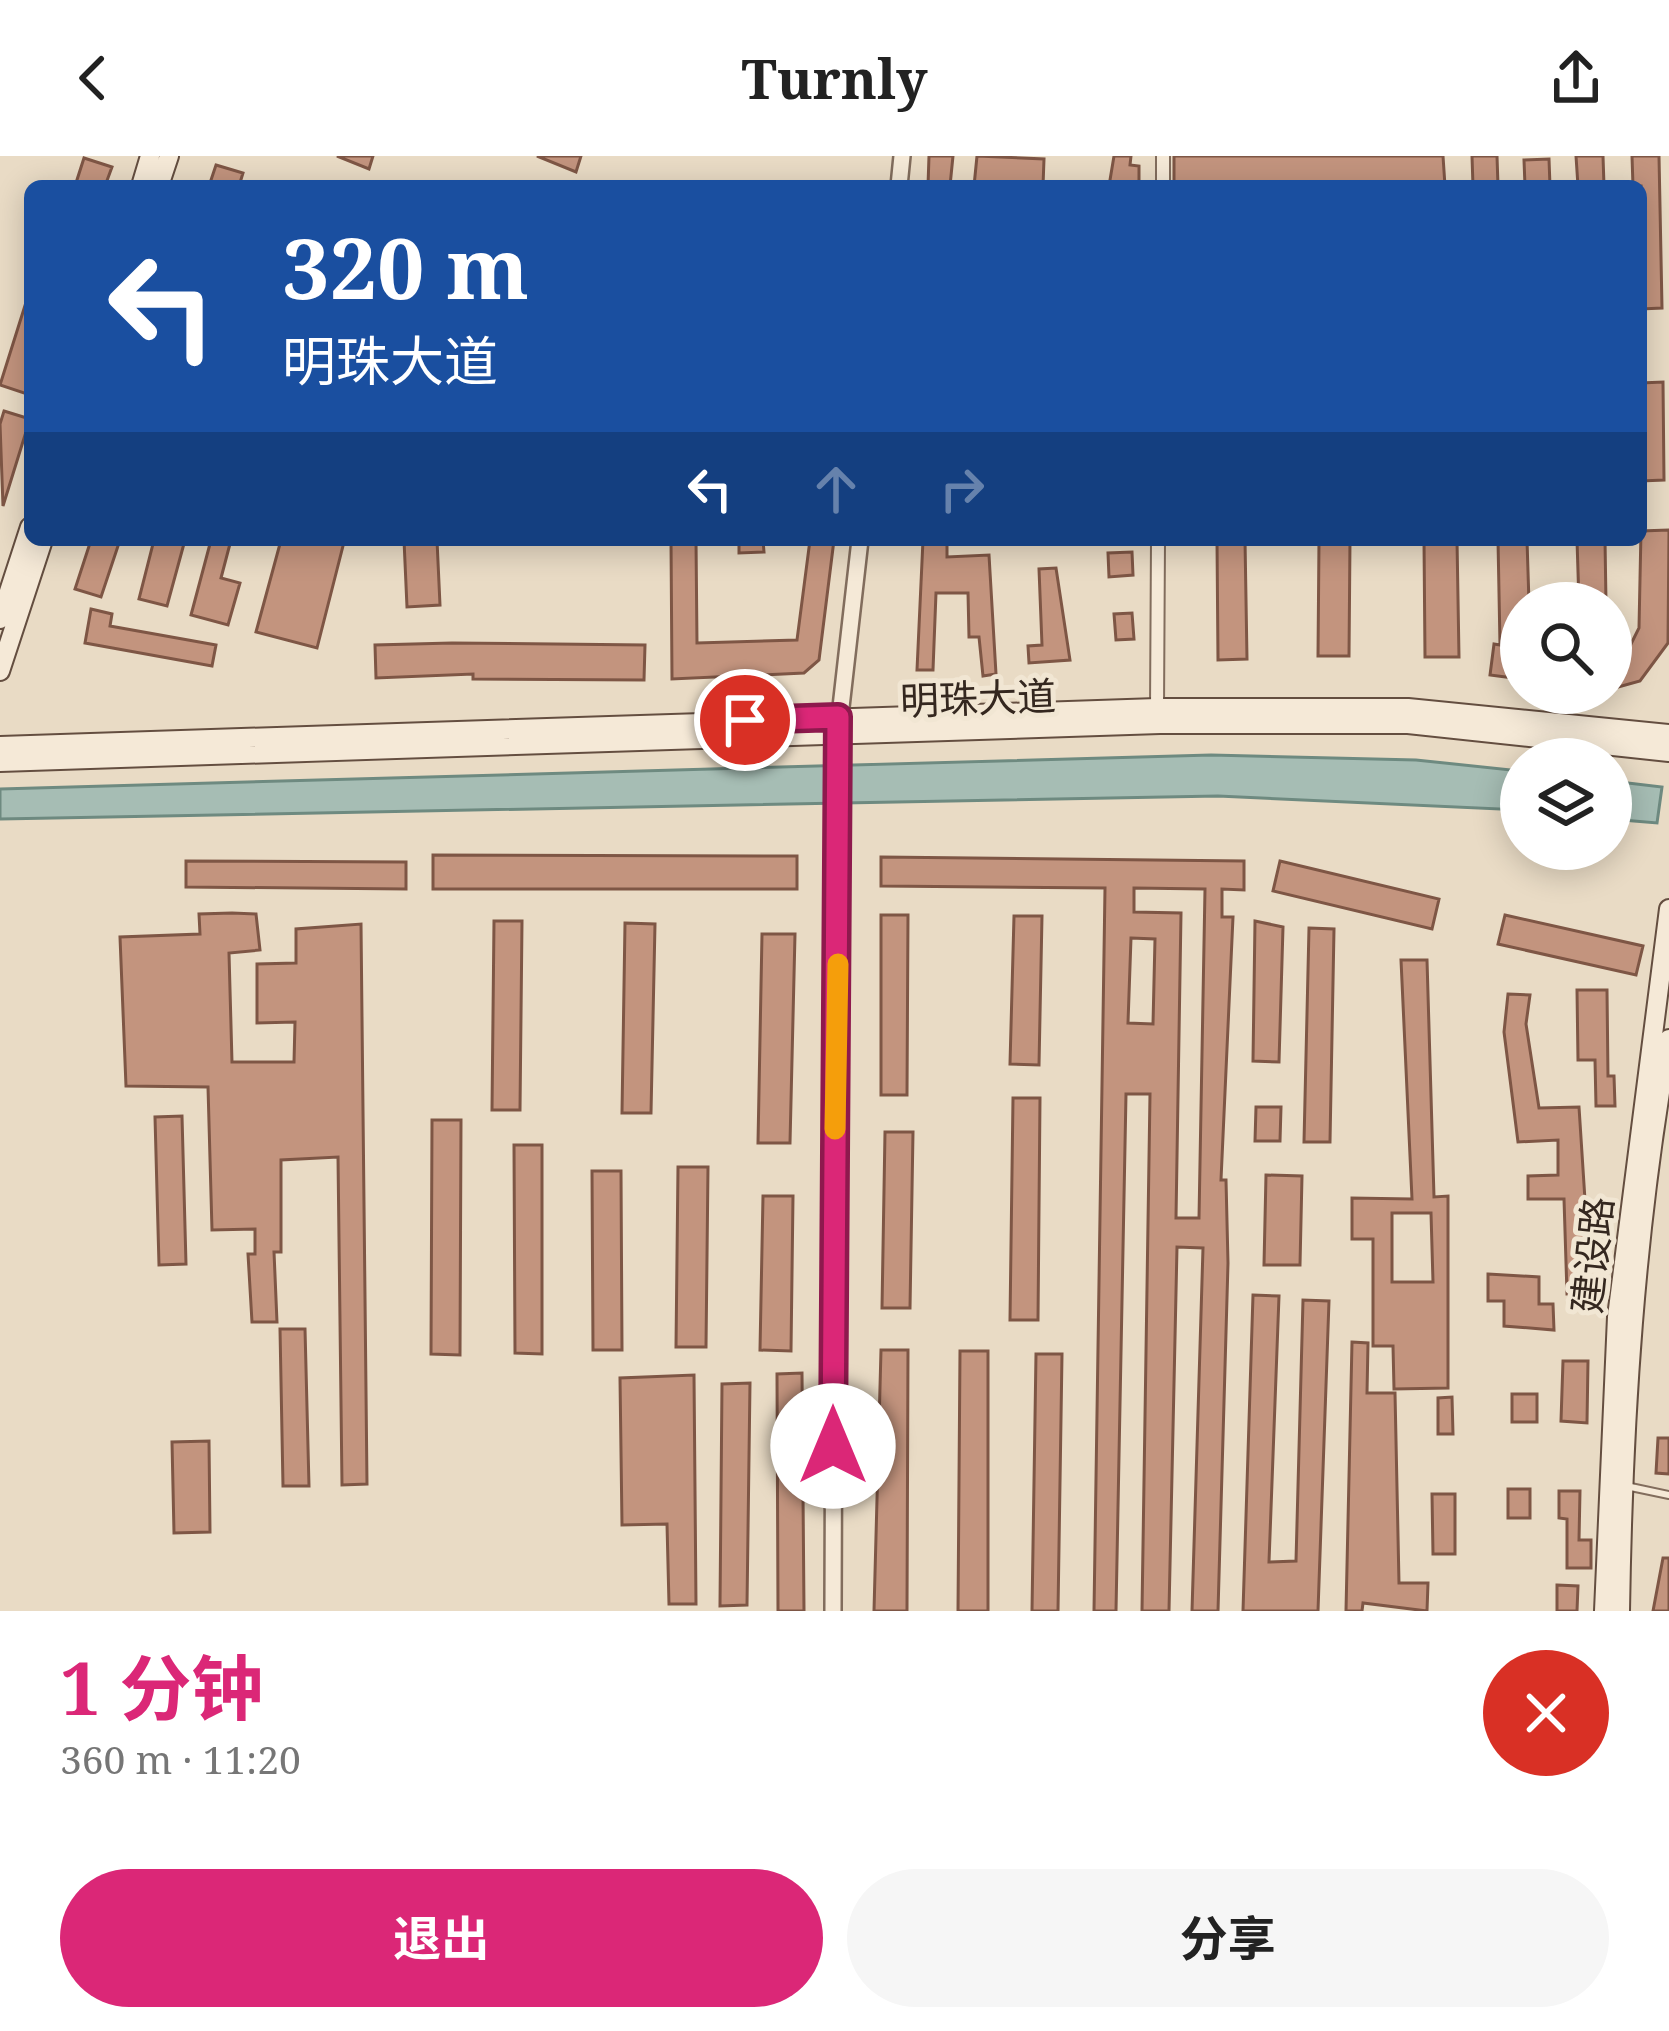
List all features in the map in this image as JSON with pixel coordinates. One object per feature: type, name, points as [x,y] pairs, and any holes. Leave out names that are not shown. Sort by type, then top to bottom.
[{"type":"main road","points":[[0,619],[24,545]]},
{"type":"main road","points":[[0,671],[41,546]]},
{"type":"main road","name":"明珠大道","points":[[0,746],[837,734],[1157,707],[1408,708],[1669,734]]},
{"type":"main road","name":"明珠大道","points":[[0,762],[1160,724],[1408,724],[1669,752]]},
{"type":"main road","name":"建设路","points":[[1604,1611],[1634,1163],[1666,961],[1669,909]]},
{"type":"main road","name":"建设路","points":[[1620,1611],[1614,1484],[1649,1162],[1669,1039]]},
{"type":"street","points":[[833,1611],[837,734],[859,546]]},
{"type":"street","points":[[1157,707],[1158,546]]},
{"type":"lane","points":[[1614,1484],[1669,1496]]},
{"type":"shaded area","points":[[1211,755],[1416,760],[1500,769],[1500,809],[1218,796],[0,819],[0,789]]},
{"type":"shaded area","points":[[1632,783],[1662,787],[1657,823],[1632,821]]},
{"type":"building","points":[[337,156],[373,156],[369,169]]},
{"type":"building","points":[[537,156],[581,156],[576,172]]},
{"type":"building","points":[[929,156],[953,156],[951,180],[928,180]]},
{"type":"building","points":[[977,156],[1044,159],[1043,180],[975,180]]},
{"type":"building","points":[[1114,156],[1131,156],[1130,165],[1139,166],[1139,180],[1110,180]]},
{"type":"building","points":[[1174,156],[1443,156],[1445,180],[1174,180]]},
{"type":"building","points":[[1472,156],[1497,156],[1498,180],[1473,180]]},
{"type":"building","points":[[1576,156],[1603,156],[1604,180],[1578,180]]},
{"type":"building","points":[[1632,156],[1659,156],[1662,308],[1647,309],[1647,180],[1633,180]]},
{"type":"building","points":[[84,158],[112,167],[107,180],[77,180]]},
{"type":"building","points":[[1549,159],[1550,180],[1525,180],[1524,160]]},
{"type":"building","points":[[216,165],[243,173],[241,180],[211,180]]},
{"type":"building","points":[[24,309],[24,393],[0,385]]},
{"type":"building","points":[[1663,382],[1664,480],[1647,481],[1647,383]]},
{"type":"building","points":[[4,411],[24,417],[24,438],[3,506],[0,424]]},
{"type":"building","points":[[1669,530],[1668,643],[1640,681],[1632,683],[1641,546],[1647,546],[1647,531]]},
{"type":"building","points":[[89,546],[118,546],[101,597],[75,589]]},
{"type":"building","points":[[152,546],[183,546],[167,606],[139,599]]},
{"type":"building","points":[[209,546],[229,546],[221,578],[240,583],[228,625],[191,615]]},
{"type":"building","points":[[279,546],[343,546],[317,648],[256,632]]},
{"type":"building","points":[[404,546],[437,546],[440,605],[407,607]]},
{"type":"building","points":[[671,546],[696,546],[697,643],[797,640],[809,546],[833,546],[819,660],[804,673],[672,679]]},
{"type":"building","points":[[739,546],[764,546],[764,552],[739,553]]},
{"type":"building","points":[[923,546],[947,546],[947,557],[989,555],[996,674],[983,676],[979,637],[969,637],[968,593],[936,593],[933,670],[917,670]]},
{"type":"building","points":[[1217,546],[1245,546],[1247,659],[1218,660]]},
{"type":"building","points":[[1319,546],[1350,546],[1349,656],[1318,656]]},
{"type":"building","points":[[1424,546],[1457,546],[1459,657],[1425,657]]},
{"type":"building","points":[[1498,546],[1527,546],[1528,582],[1500,582],[1500,645]]},
{"type":"building","points":[[1577,546],[1605,546],[1606,582],[1578,582]]},
{"type":"building","points":[[1132,552],[1133,575],[1109,577],[1108,553]]},
{"type":"building","points":[[1056,568],[1070,660],[1029,663],[1028,646],[1042,645],[1039,569]]},
{"type":"building","points":[[91,609],[112,614],[110,626],[216,645],[212,666],[85,643]]},
{"type":"building","points":[[1132,613],[1134,639],[1116,640],[1114,614]]},
{"type":"building","points":[[1494,644],[1500,645],[1500,676],[1490,675]]},
{"type":"building","points":[[375,645],[645,645],[644,680],[473,679],[473,674],[376,678]]},
{"type":"building","points":[[433,855],[797,856],[797,889],[433,889]]},
{"type":"building","points":[[881,857],[1244,861],[1244,890],[1222,889],[1222,917],[1233,917],[1221,1180],[1226,1180],[1228,1263],[1218,1611],[1192,1611],[1203,1248],[1177,1247],[1169,1611],[1142,1611],[1150,1094],[1126,1094],[1116,1611],[1094,1611],[1105,888],[881,886]],"holes":[[[1134,888],[1205,889],[1199,1218],[1176,1218],[1181,913],[1134,912]],[[1131,938],[1155,939],[1153,1024],[1128,1023]]]},
{"type":"building","points":[[186,861],[406,862],[406,889],[186,887]]},
{"type":"building","points":[[1280,861],[1439,899],[1432,929],[1273,891]]},
{"type":"building","points":[[199,914],[256,914],[260,950],[229,953],[232,1062],[294,1062],[295,1022],[257,1023],[257,964],[296,963],[296,929],[361,924],[367,1484],[342,1485],[338,1157],[281,1160],[281,1252],[274,1252],[277,1322],[252,1322],[248,1254],[255,1254],[255,1229],[212,1230],[208,1087],[126,1086],[120,937],[200,934]]},
{"type":"building","points":[[881,915],[908,915],[907,1095],[881,1095]]},
{"type":"building","points":[[1505,915],[1643,946],[1636,975],[1498,944]]},
{"type":"building","points":[[1014,916],[1042,916],[1039,1065],[1010,1064]]},
{"type":"building","points":[[494,921],[522,921],[520,1110],[492,1110]]},
{"type":"building","points":[[1255,921],[1283,927],[1279,1062],[1253,1061]]},
{"type":"building","points":[[625,923],[655,924],[651,1113],[622,1113]]},
{"type":"building","points":[[1309,928],[1334,929],[1330,1142],[1304,1142]]},
{"type":"building","points":[[762,934],[795,934],[790,1143],[758,1143]]},
{"type":"building","points":[[1401,960],[1427,960],[1434,1197],[1448,1196],[1448,1388],[1394,1389],[1393,1346],[1373,1346],[1373,1239],[1352,1239],[1352,1198],[1412,1199]],"holes":[[[1392,1213],[1431,1213],[1433,1282],[1392,1282]]]},
{"type":"building","points":[[1577,990],[1607,990],[1608,1076],[1614,1076],[1615,1106],[1596,1106],[1595,1060],[1578,1060]]},
{"type":"building","points":[[1508,994],[1530,995],[1526,1024],[1539,1108],[1579,1107],[1591,1293],[1567,1294],[1564,1199],[1528,1199],[1528,1176],[1558,1175],[1558,1140],[1518,1142],[1504,1032]]},
{"type":"building","points":[[1013,1098],[1040,1098],[1038,1320],[1010,1320]]},
{"type":"building","points":[[1256,1107],[1281,1107],[1280,1141],[1255,1141]]},
{"type":"building","points":[[182,1116],[186,1264],[159,1265],[155,1117]]},
{"type":"building","points":[[432,1120],[461,1120],[460,1355],[431,1354]]},
{"type":"building","points":[[885,1132],[913,1132],[910,1308],[882,1308]]},
{"type":"building","points":[[514,1145],[542,1145],[542,1354],[515,1353]]},
{"type":"building","points":[[678,1167],[708,1167],[706,1347],[676,1347]]},
{"type":"building","points":[[592,1171],[621,1171],[622,1350],[593,1350]]},
{"type":"building","points":[[1266,1175],[1302,1176],[1300,1265],[1264,1265]]},
{"type":"building","points":[[763,1196],[793,1196],[791,1351],[760,1350]]},
{"type":"building","points":[[1488,1274],[1539,1277],[1539,1304],[1553,1304],[1554,1330],[1504,1326],[1504,1301],[1488,1301]]},
{"type":"building","points":[[1253,1295],[1279,1296],[1269,1562],[1296,1561],[1303,1300],[1329,1301],[1318,1611],[1243,1611]]},
{"type":"building","points":[[280,1329],[305,1329],[309,1486],[283,1486]]},
{"type":"building","points":[[1352,1342],[1368,1343],[1367,1393],[1395,1393],[1399,1583],[1428,1583],[1427,1611],[1363,1603],[1362,1611],[1346,1611]]},
{"type":"building","points":[[881,1350],[908,1350],[907,1611],[874,1611]]},
{"type":"building","points":[[960,1351],[988,1351],[988,1611],[958,1611]]},
{"type":"building","points":[[1036,1354],[1062,1354],[1058,1611],[1032,1611]]},
{"type":"building","points":[[1563,1361],[1588,1361],[1587,1423],[1561,1421]]},
{"type":"building","points":[[802,1373],[804,1611],[778,1611],[777,1374]]},
{"type":"building","points":[[694,1375],[696,1604],[669,1604],[667,1524],[622,1525],[620,1378]]},
{"type":"building","points":[[750,1383],[747,1605],[720,1606],[722,1384]]},
{"type":"building","points":[[1512,1394],[1537,1394],[1537,1422],[1512,1422]]},
{"type":"building","points":[[1452,1397],[1453,1434],[1438,1434],[1438,1398]]},
{"type":"building","points":[[1658,1438],[1669,1438],[1669,1474],[1656,1473]]},
{"type":"building","points":[[209,1441],[210,1532],[174,1533],[172,1442]]},
{"type":"building","points":[[1508,1489],[1530,1489],[1530,1518],[1508,1518]]},
{"type":"building","points":[[1559,1491],[1580,1491],[1579,1540],[1591,1540],[1591,1568],[1567,1568],[1567,1519],[1559,1518]]},
{"type":"building","points":[[1432,1494],[1455,1494],[1455,1554],[1433,1554]]},
{"type":"building","points":[[1663,1558],[1669,1558],[1669,1611],[1653,1611]]},
{"type":"building","points":[[1557,1585],[1578,1586],[1577,1611],[1557,1611]]},
{"type":"slow traffic","points":[[835,1129],[838,964]]},
{"type":"route","points":[[745,720],[838,717],[833,1446]]}]
